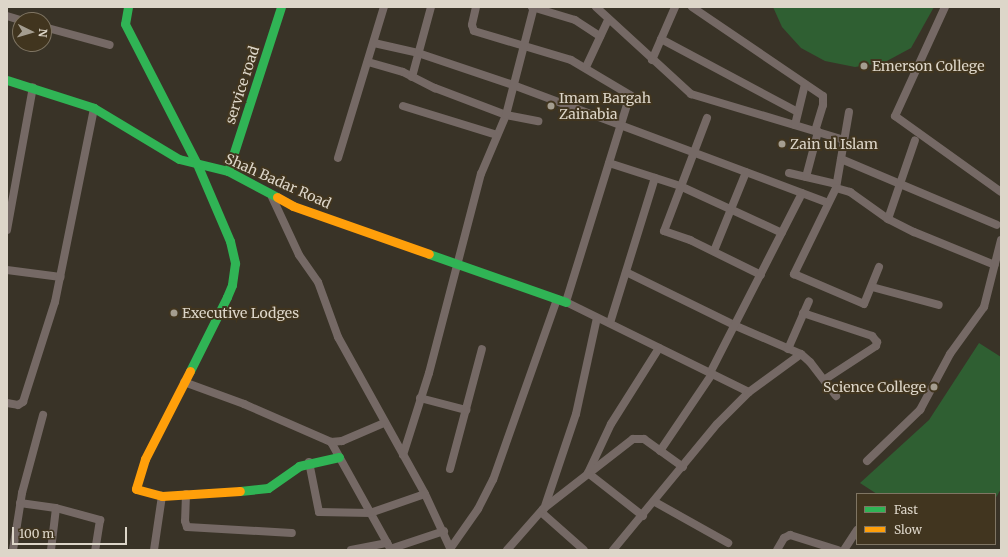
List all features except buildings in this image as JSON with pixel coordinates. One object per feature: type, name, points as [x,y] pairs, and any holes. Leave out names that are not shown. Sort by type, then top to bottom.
[{"type":"street","points":[[128,7],[125,24],[158,92],[197,164],[230,241],[235,263],[232,285],[227,297],[145,459],[136,485],[139,492],[162,496],[268,488],[291,470],[309,462],[339,457]]},
{"type":"street","name":"service road","points":[[228,171],[281,7]]},
{"type":"street","points":[[338,158],[384,7]]},
{"type":"street","points":[[412,77],[431,7]]},
{"type":"street","points":[[451,549],[478,509],[493,480],[562,300],[610,163],[630,95],[586,67],[566,58],[474,31],[472,25],[476,7]]},
{"type":"street","points":[[403,455],[481,174],[506,115],[533,7],[575,20],[600,36]]},
{"type":"street","points":[[596,7],[652,60],[692,94],[844,140]]},
{"type":"street","points":[[652,60],[675,7]]},
{"type":"street","points":[[692,7],[823,96],[823,105],[806,177]]},
{"type":"street","points":[[945,7],[895,116],[1001,192]]},
{"type":"street","points":[[586,67],[608,20]]},
{"type":"street","points":[[52,29],[110,45]]},
{"type":"street","points":[[661,39],[798,112]]},
{"type":"street","points":[[374,43],[418,53],[513,84],[828,203]]},
{"type":"street","points":[[368,62],[412,77],[435,88],[506,115],[538,121]]},
{"type":"street","name":"Shah Badar Road","points":[[7,80],[33,87],[94,108],[161,150],[197,164],[228,171],[272,197],[562,300]]},
{"type":"street","points":[[795,125],[806,84]]},
{"type":"street","points":[[7,230],[33,87]]},
{"type":"street","points":[[403,106],[497,135]]},
{"type":"street","points":[[7,404],[18,405],[22,402],[62,277],[94,108]]},
{"type":"street","points":[[849,112],[836,186],[794,274],[864,304],[879,267]]},
{"type":"street","points":[[707,118],[664,230],[714,251],[760,275]]},
{"type":"street","points":[[888,219],[915,140]]},
{"type":"street","points":[[841,159],[997,225]]},
{"type":"street","points":[[610,163],[680,186],[782,233]]},
{"type":"street","points":[[714,251],[746,172]]},
{"type":"street","points":[[789,173],[836,186],[850,192],[888,219],[997,262]]},
{"type":"street","points":[[610,323],[655,178]]},
{"type":"street","points":[[660,451],[711,374],[802,193]]},
{"type":"street","points":[[272,197],[299,255],[318,282],[338,337],[424,494],[444,532],[451,549]]},
{"type":"street","points":[[867,460],[925,402],[950,354],[984,307],[997,262],[1001,240]]},
{"type":"street","points":[[7,270],[62,277]]},
{"type":"street","points":[[626,272],[736,326],[801,354],[836,396]]},
{"type":"street","points":[[872,287],[939,305]]},
{"type":"street","points":[[562,300],[749,392]]},
{"type":"street","points":[[788,348],[808,301]]},
{"type":"street","points":[[803,313],[872,336],[877,342],[876,346],[824,380]]},
{"type":"street","points":[[542,511],[576,414],[597,318]]},
{"type":"street","points":[[588,473],[611,424],[659,348]]},
{"type":"street","points":[[450,469],[482,349]]},
{"type":"street","points":[[613,550],[655,502],[717,424],[749,392],[801,354]]},
{"type":"street","points":[[184,382],[244,404],[331,442],[342,441],[384,423]]},
{"type":"street","points":[[420,398],[466,410]]},
{"type":"street","points":[[13,550],[11,531],[20,503],[43,414]]},
{"type":"street","points":[[507,550],[542,511],[588,473],[633,439],[644,439],[683,467]]},
{"type":"street","points":[[331,442],[389,547]]},
{"type":"street","points":[[309,462],[317,510],[370,514],[424,494]]},
{"type":"street","points":[[588,473],[643,516]]},
{"type":"street","points":[[186,494],[185,521],[187,527],[292,533]]},
{"type":"street","points":[[154,550],[162,496]]},
{"type":"street","points":[[655,502],[728,543]]},
{"type":"street","points":[[20,503],[56,508],[100,520],[96,550]]},
{"type":"street","points":[[51,550],[56,508]]},
{"type":"street","points":[[542,511],[584,550]]},
{"type":"street","points":[[351,550],[389,547],[444,532]]},
{"type":"street","points":[[844,550],[856,532]]},
{"type":"street","points":[[777,550],[784,538],[795,536],[838,550]]},
{"type":"green space","name":"Emerson College","points":[[773,7],[934,7],[911,48],[885,62],[855,67],[825,61],[801,48],[782,27]]},
{"type":"green space","points":[[979,343],[1001,357],[1001,489],[996,497],[996,493],[875,493],[860,483],[929,420]]},
{"type":"traffic: fast","points":[[128,7],[125,24],[197,164],[230,241],[235,263],[232,285],[190,371]]},
{"type":"traffic: fast","points":[[228,171],[281,7]]},
{"type":"traffic: fast","points":[[7,80],[94,108],[179,159],[228,171],[277,197]]},
{"type":"traffic: fast","points":[[429,254],[566,302]]},
{"type":"traffic: fast","points":[[240,491],[268,488],[299,466],[339,457]]},
{"type":"traffic: slow","points":[[277,197],[293,206],[429,254]]},
{"type":"traffic: slow","points":[[190,371],[145,459],[136,489],[162,496],[240,491]]},
{"type":"place","name":"Emerson College","points":[[864,66]]},
{"type":"place","name":"Imam Bargah Zainabia","points":[[551,106]]},
{"type":"place","name":"Zain ul Islam","points":[[782,144]]},
{"type":"place","name":"Executive Lodges","points":[[174,313]]},
{"type":"place","name":"Science College","points":[[934,387]]}]
